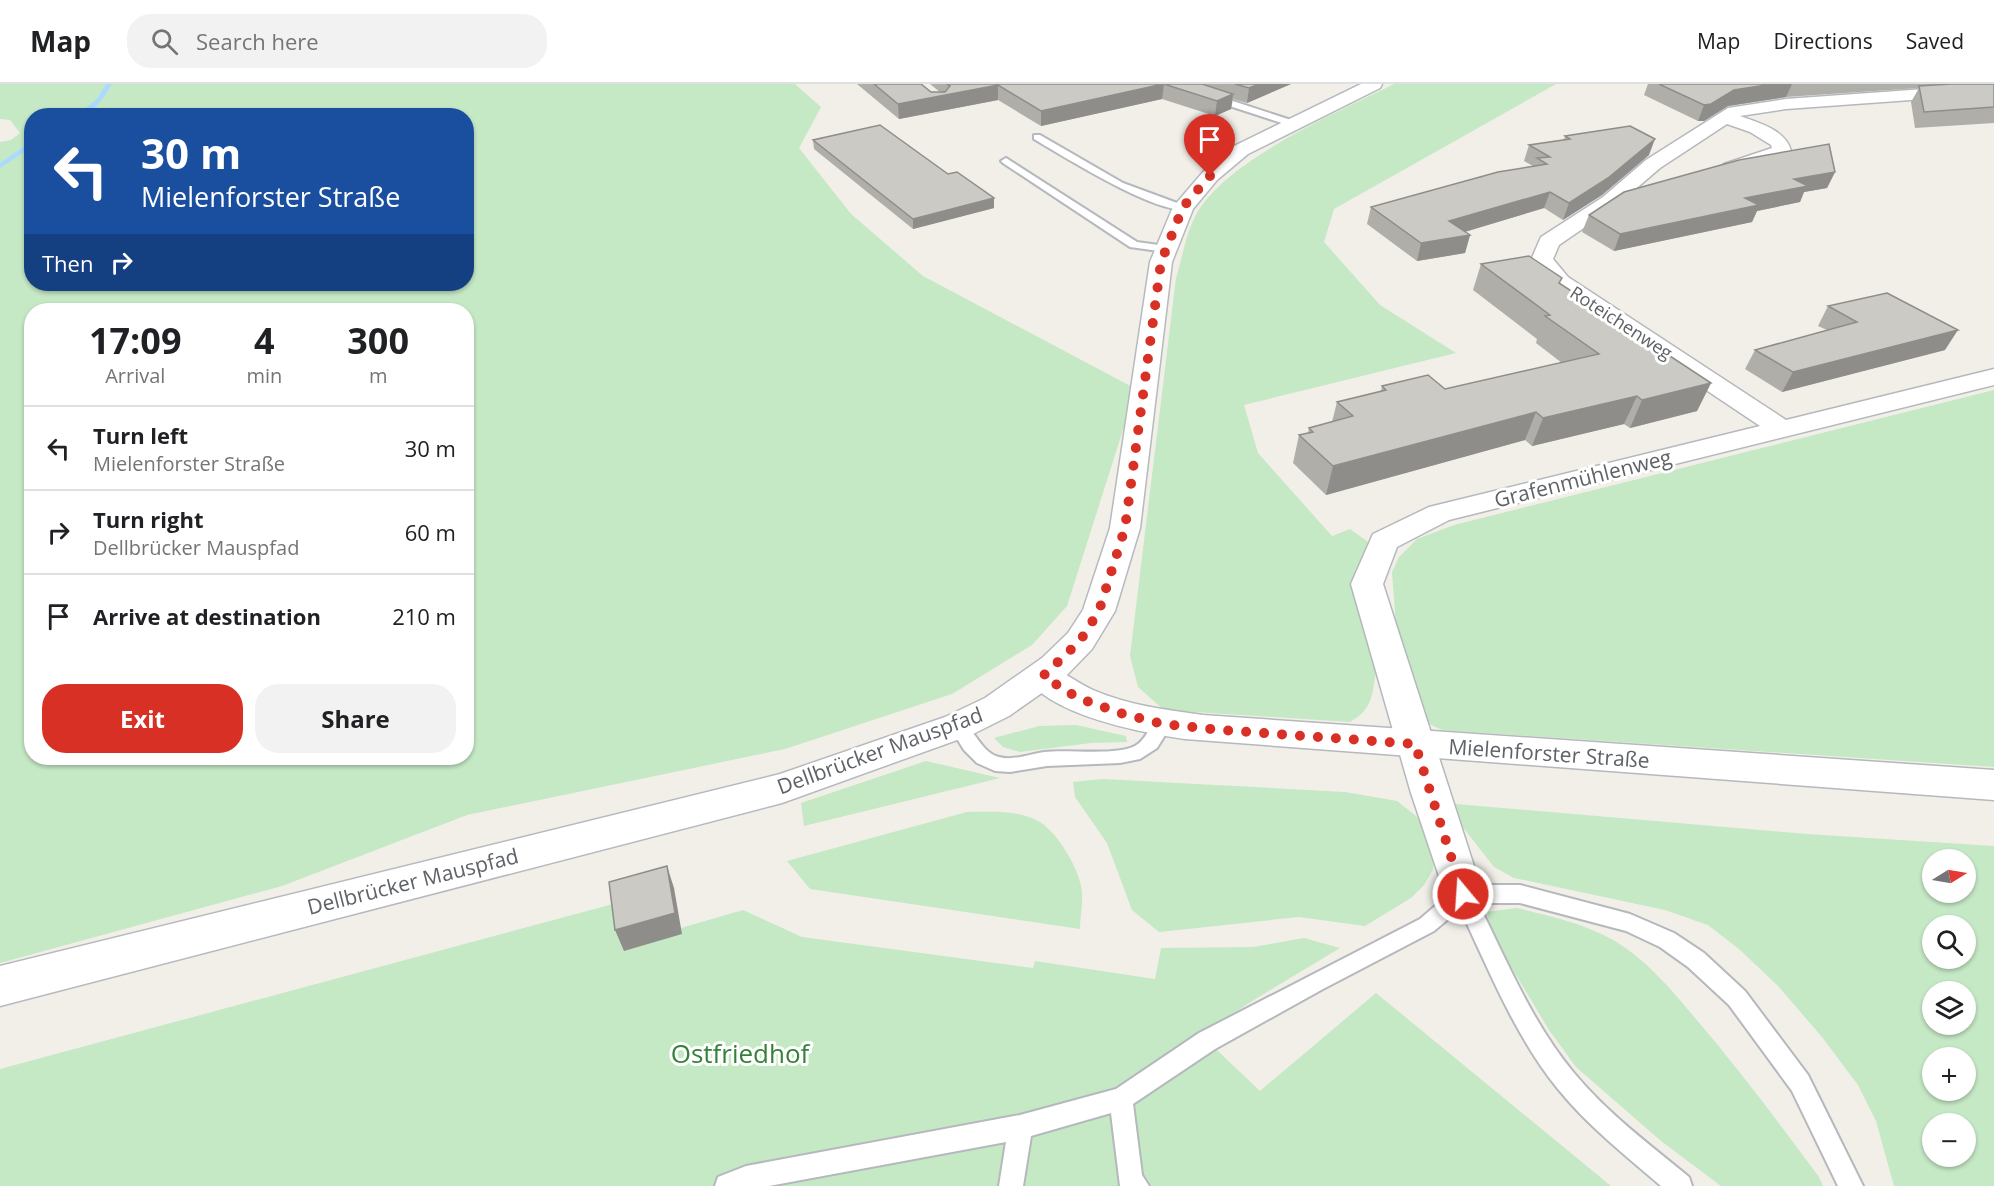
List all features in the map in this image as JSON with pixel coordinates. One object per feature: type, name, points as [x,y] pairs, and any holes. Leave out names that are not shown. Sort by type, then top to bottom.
[{"type":"street","name":"Dellbrücker Mauspfad","points":[[0,986],[782,788],[958,726],[997,707],[1043,676],[1080,641],[1099,611],[1125,528],[1161,262],[1183,207],[1210,176],[1241,150],[1374,84]]},
{"type":"street","name":"Roteichenweg","points":[[1784,430],[1560,282],[1542,260],[1549,242],[1610,201],[1653,164],[1724,117],[1750,108],[1994,89]]},
{"type":"street","points":[[1710,174],[1782,151],[1780,141],[1756,128],[1724,117]]},
{"type":"street","name":"Roteichenweg","points":[[1610,201],[1645,192]]},
{"type":"street","name":"Grafenmühlenweg","points":[[1463,894],[1367,584],[1384,541],[1439,513],[1994,377]]},
{"type":"street","name":"Mielenforster Straße","points":[[1043,676],[1078,698],[1123,714],[1163,724],[1994,785]]},
{"type":"lane","points":[[1201,93],[1294,124]]},
{"type":"lane","points":[[1036,137],[1120,185],[1142,195],[1183,207]]},
{"type":"lane","points":[[1006,161],[1134,245],[1166,249]]},
{"type":"lane","points":[[958,726],[976,751],[988,762],[1003,765],[1046,759],[1133,754],[1142,751],[1153,741],[1163,724]]},
{"type":"lane","points":[[1463,894],[1521,1011],[1553,1064],[1601,1119],[1680,1186]]},
{"type":"lane","points":[[727,1186],[746,1178],[1020,1127],[1121,1100],[1207,1041],[1314,982],[1427,925],[1463,894],[1520,894],[1630,922],[1667,940],[1696,960],[1737,998],[1800,1083],[1851,1186]]},
{"type":"lane","points":[[1121,1100],[1132,1185]]},
{"type":"lane","points":[[1011,1186],[1020,1127]]},
{"type":"green space","points":[[0,84],[795,84],[821,107],[799,148],[851,214],[923,276],[1136,389],[1067,606],[1032,645],[952,694],[785,749],[467,815],[282,886],[0,963],[0,142],[11,140],[20,133],[10,120],[0,119]]},
{"type":"green space","points":[[1394,84],[1556,84],[1334,209],[1324,242],[1380,305],[1456,353],[1244,405],[1258,453],[1332,536],[1350,529],[1375,547],[1377,651],[1373,690],[1369,703],[1361,714],[1350,722],[1164,710],[1138,687],[1130,656],[1176,278],[1190,228],[1206,200],[1227,179],[1253,160],[1313,124]]},
{"type":"green space","points":[[1994,390],[1994,767],[1442,730],[1427,723],[1398,652],[1392,572],[1399,557],[1417,539],[1454,525]]},
{"type":"green space","points":[[1076,725],[1126,736],[1127,742],[1091,743],[1020,752],[1003,747],[994,738],[1039,726]]},
{"type":"green space","points":[[926,761],[1000,778],[804,826],[801,803]]},
{"type":"green space","points":[[1103,779],[1345,792],[1397,801],[1416,816],[1428,833],[1436,851],[1433,870],[1424,885],[1411,898],[1365,926],[1299,917],[1159,932],[1132,910],[1107,843],[1075,797],[1073,782]]},
{"type":"green space","points":[[1444,803],[1807,834],[1994,846],[1994,1186],[1894,1186],[1876,1121],[1858,1085],[1822,1037],[1778,986],[1739,949],[1708,925],[1665,910],[1514,878],[1494,867]]},
{"type":"green space","points":[[967,812],[1016,814],[1032,818],[1049,830],[1065,849],[1077,872],[1082,897],[1080,929],[810,889],[787,861]]},
{"type":"green space","name":"Ostfriedhof","points":[[617,903],[681,928],[743,910],[802,937],[1033,968],[1035,961],[1155,979],[1161,948],[1253,947],[1304,938],[1340,948],[1201,1035],[1260,1091],[1376,993],[1611,1186],[0,1186],[0,1069]]},
{"type":"green space","points":[[1517,908],[1599,933],[1612,939],[1644,962],[1670,989],[1727,1057],[1774,1116],[1819,1177],[1823,1186],[1721,1186],[1661,1141],[1576,1067],[1549,1030],[1498,945],[1486,912]]},
{"type":"building","points":[[874,84],[921,84],[931,92],[945,92],[950,86],[947,84],[1163,84],[1041,111],[998,85],[898,104]]},
{"type":"building","points":[[1164,84],[1202,84],[1233,94],[1217,101]]},
{"type":"building","points":[[1235,84],[1259,84],[1249,88]]},
{"type":"building","points":[[1659,84],[1772,84],[1734,90],[1711,104],[1704,105]]},
{"type":"building","points":[[1994,84],[1994,107],[1924,112],[1919,86]]},
{"type":"building","points":[[880,125],[948,174],[957,172],[994,198],[913,219],[813,140]]},
{"type":"building","points":[[1630,126],[1655,139],[1608,178],[1569,203],[1550,192],[1449,221],[1470,235],[1421,243],[1371,207],[1498,172],[1547,164],[1537,158],[1550,157],[1529,145],[1570,139],[1565,136]]},
{"type":"building","points":[[1829,144],[1835,172],[1794,179],[1808,186],[1745,198],[1759,205],[1620,234],[1589,215],[1624,192],[1739,160]]},
{"type":"building","points":[[1529,256],[1562,278],[1559,283],[1711,383],[1642,400],[1637,396],[1543,418],[1536,412],[1333,466],[1299,435],[1313,432],[1309,428],[1353,416],[1337,402],[1386,390],[1382,386],[1428,375],[1445,389],[1599,354],[1545,316],[1550,315],[1481,264]]},
{"type":"building","points":[[1887,293],[1958,330],[1793,372],[1755,350],[1857,322],[1828,306]]},
{"type":"building","points":[[667,866],[675,913],[615,930],[609,882]]},
{"type":"waterway","points":[[89,108],[99,100],[109,84]]},
{"type":"waterway","points":[[0,166],[24,149]]},
{"type":"route","points":[[1210,176],[1183,207],[1161,262],[1125,528],[1099,611],[1080,641],[1043,676],[1078,698],[1123,714],[1163,724],[1415,744],[1463,894]]}]
